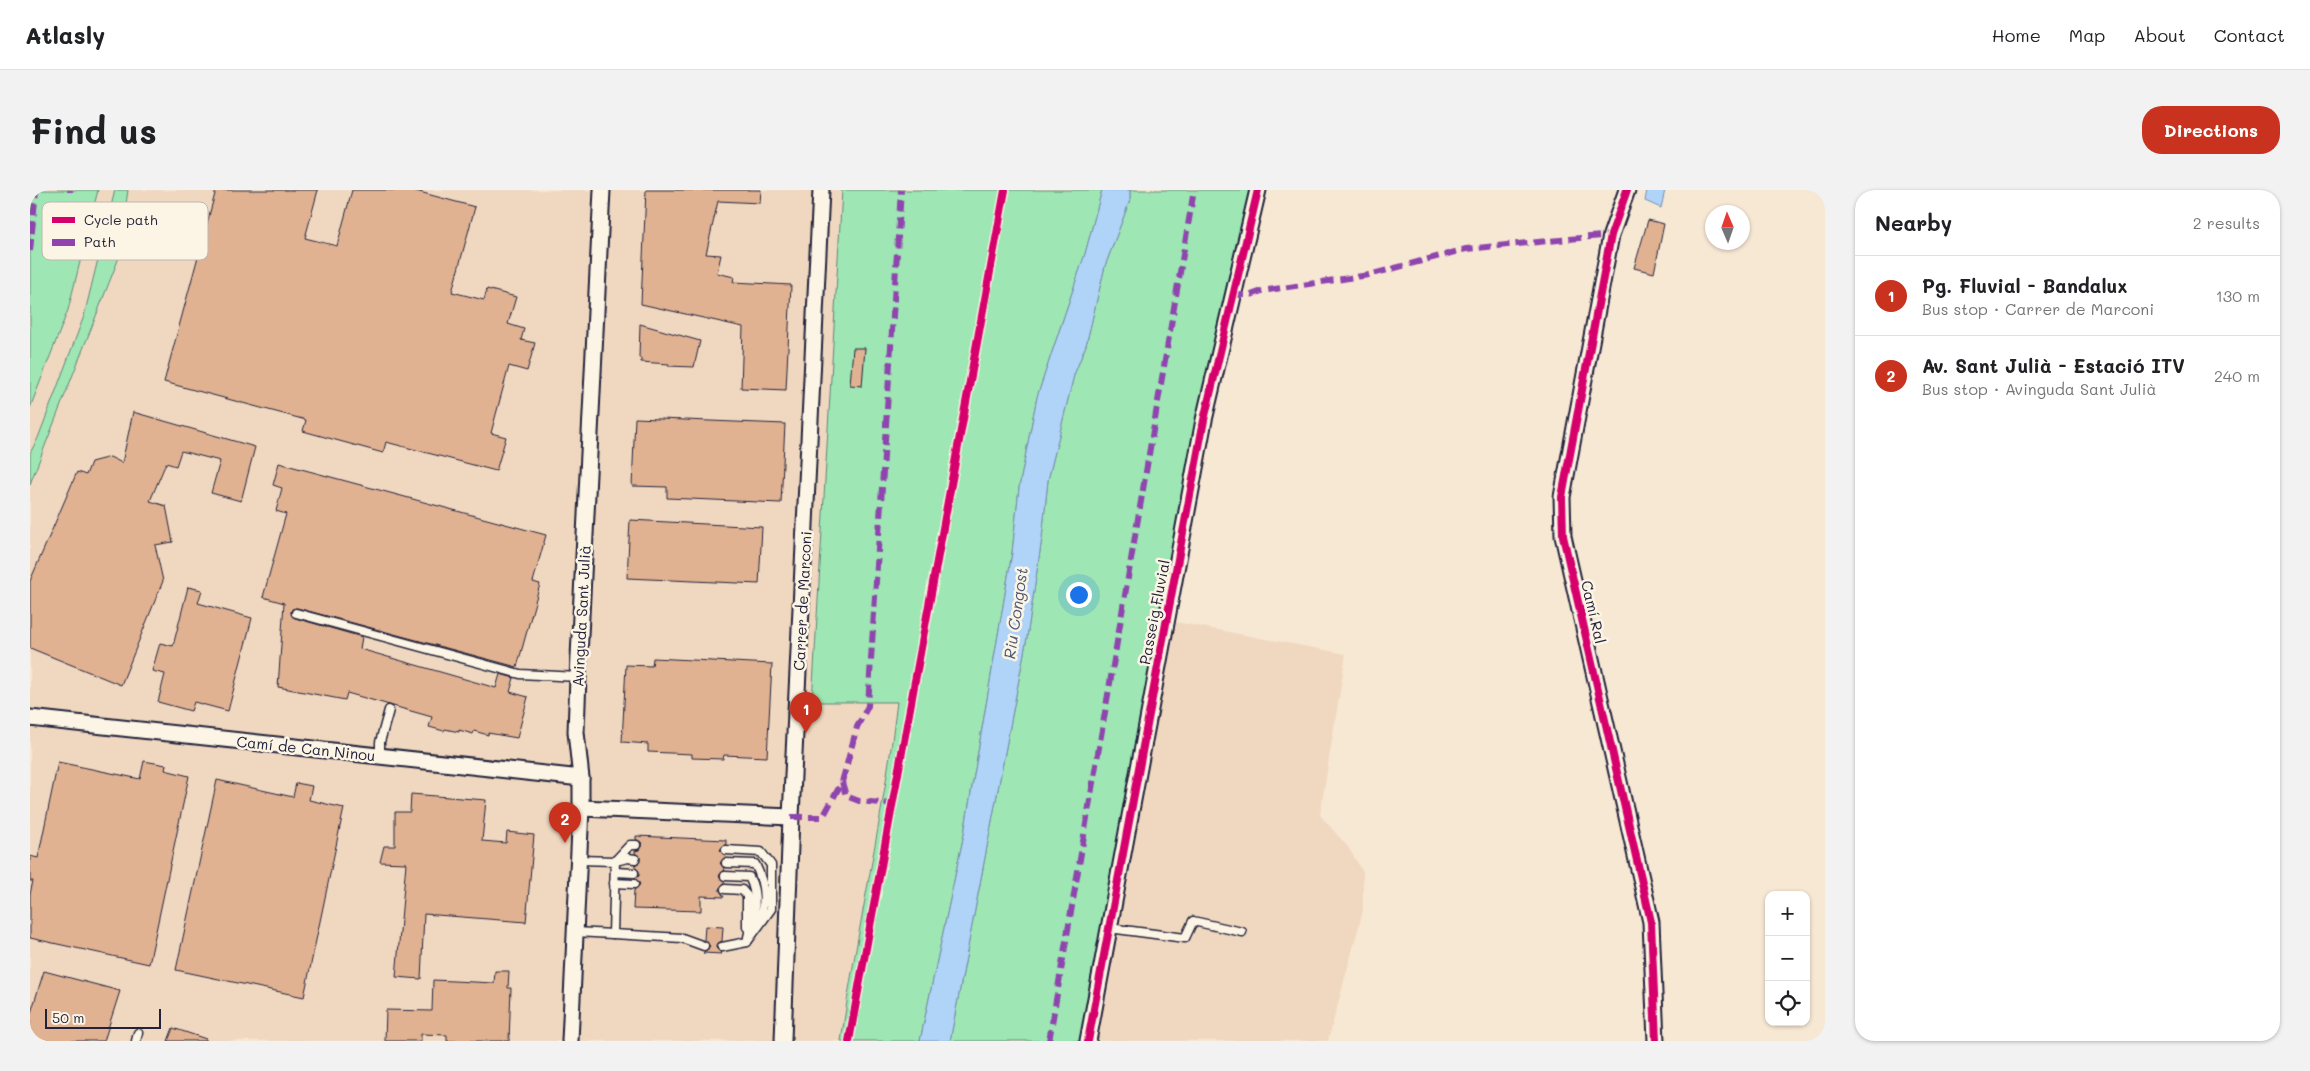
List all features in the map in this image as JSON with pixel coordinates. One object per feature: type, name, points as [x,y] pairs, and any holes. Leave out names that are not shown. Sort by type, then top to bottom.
[{"type":"street","name":"Avinguda Sant Julià","points":[[570,1041],[581,808],[581,778],[576,732],[578,676],[602,190]]},
{"type":"street","name":"Carrer de Marconi","points":[[783,1041],[791,817],[822,190]]},
{"type":"street","name":"Passeig Fluvial","points":[[1088,1041],[1204,420],[1258,190]]},
{"type":"street","name":"Camí Ral","points":[[1627,190],[1611,235],[1562,497],[1563,536],[1651,922],[1656,1041]]},
{"type":"street","name":"Camí de Can Ninou","points":[[30,718],[581,778]]},
{"type":"street","points":[[581,808],[791,817]]},
{"type":"lane","points":[[296,613],[520,674],[578,676]]},
{"type":"lane","points":[[380,756],[380,742],[389,710]]},
{"type":"lane","points":[[613,934],[615,861],[630,845],[636,845]]},
{"type":"lane","points":[[722,947],[747,942],[772,909],[771,865],[761,852],[726,850]]},
{"type":"lane","points":[[578,860],[615,861],[635,858]]},
{"type":"lane","points":[[726,863],[754,864],[763,879],[764,910],[747,942]]},
{"type":"lane","points":[[615,872],[634,872]]},
{"type":"lane","points":[[725,876],[749,877],[755,886],[755,909],[747,942]]},
{"type":"lane","points":[[614,883],[634,884]]},
{"type":"lane","points":[[725,889],[742,890],[747,896],[747,942]]},
{"type":"lane","points":[[1109,928],[1185,938],[1193,921],[1242,932]]},
{"type":"lane","points":[[575,932],[682,938],[704,946]]},
{"type":"shaded area","points":[[98,190],[115,190],[112,202],[95,202]]},
{"type":"shaded area","points":[[128,190],[842,190],[812,702],[897,702],[890,760],[841,1041],[30,1041],[30,484],[118,260],[208,260],[208,202],[126,202]]},
{"type":"shaded area","points":[[80,260],[98,260],[84,316],[38,438],[30,453],[30,408],[68,310]]},
{"type":"shaded area","points":[[1160,619],[1346,654],[1320,815],[1348,847],[1363,872],[1363,911],[1328,1041],[1084,1041]]},
{"type":"green space","points":[[30,190],[98,190],[95,202],[42,202],[42,260],[80,260],[68,310],[30,408]]},
{"type":"green space","points":[[115,190],[128,190],[126,202],[112,202]]},
{"type":"green space","points":[[842,190],[1102,190],[1085,254],[1037,397],[1019,488],[1012,553],[964,834],[920,1041],[841,1041],[892,745],[897,702],[812,702]]},
{"type":"green space","points":[[1130,190],[1250,190],[1209,368],[1084,1041],[950,1041],[1027,637],[1042,538],[1048,480],[1074,375],[1086,345],[1105,266],[1130,200]]},
{"type":"green space","points":[[98,260],[118,260],[30,484],[30,453],[38,438],[84,316]]},
{"type":"water","name":"Riu Congost","points":[[1102,190],[1130,190],[1130,200],[1105,266],[1086,345],[1074,375],[1048,480],[1042,538],[1027,637],[950,1041],[920,1041],[964,834],[1012,553],[1019,488],[1037,397],[1085,254]]},
{"type":"water","points":[[1647,190],[1665,190],[1661,208],[1645,201]]},
{"type":"building","points":[[216,190],[318,190],[305,238],[337,246],[352,190],[412,190],[475,207],[452,292],[484,300],[487,289],[516,297],[508,324],[524,329],[521,340],[535,343],[527,371],[509,366],[491,433],[506,437],[496,471],[386,442],[383,453],[303,431],[306,420],[164,382],[197,260],[208,260],[208,220]]},
{"type":"building","points":[[646,190],[761,190],[760,203],[718,201],[706,254],[721,255],[717,273],[734,277],[733,282],[791,285],[786,390],[741,388],[743,327],[641,304]]},
{"type":"building","points":[[1648,220],[1664,224],[1654,273],[1634,268]]},
{"type":"building","points":[[640,324],[700,341],[694,367],[641,362],[641,358],[639,358]]},
{"type":"building","points":[[853,348],[865,348],[862,386],[850,385]]},
{"type":"building","points":[[133,412],[255,447],[241,501],[211,493],[220,461],[181,451],[176,466],[166,463],[150,501],[166,506],[173,542],[155,545],[163,581],[121,685],[30,648],[30,581],[77,472],[86,475],[91,462],[110,457],[122,463]]},
{"type":"building","points":[[635,418],[785,424],[781,503],[667,498],[667,487],[632,486]]},
{"type":"building","points":[[279,463],[546,535],[533,582],[540,584],[517,667],[297,608],[292,609],[291,612],[295,618],[362,637],[360,649],[496,688],[500,674],[514,678],[510,692],[528,697],[517,738],[488,733],[488,735],[474,731],[473,734],[459,730],[459,732],[445,729],[444,731],[429,727],[432,717],[347,693],[345,700],[278,687],[284,603],[263,597],[286,514],[276,511],[282,488],[273,485]]},
{"type":"building","points":[[630,520],[762,527],[759,584],[627,578]]},
{"type":"building","points":[[188,587],[202,590],[198,603],[252,618],[228,711],[194,702],[191,711],[158,702],[165,674],[152,671],[160,643],[173,646]]},
{"type":"building","points":[[653,658],[772,664],[767,757],[724,755],[723,759],[692,758],[692,754],[648,752],[648,744],[622,742],[626,665],[652,666]]},
{"type":"building","points":[[144,761],[166,765],[165,770],[189,776],[149,964],[30,938],[30,894],[33,881],[30,881],[30,856],[38,858],[58,762],[140,779]]},
{"type":"building","points":[[217,780],[293,797],[296,783],[312,786],[309,800],[344,808],[304,997],[176,970]]},
{"type":"building","points":[[411,794],[486,800],[482,841],[506,843],[507,832],[534,835],[526,922],[424,914],[421,979],[396,977],[406,863],[380,862],[384,846],[395,846],[395,812],[410,812]]},
{"type":"building","points":[[636,836],[726,840],[726,844],[720,850],[726,856],[720,863],[725,870],[719,876],[725,882],[719,889],[724,897],[701,896],[701,911],[633,909],[634,890],[640,884],[635,878],[639,876],[639,871],[635,865],[640,862],[640,857],[635,851],[639,850],[642,845],[636,839]]},
{"type":"building","points":[[705,926],[723,927],[722,941],[718,943],[716,948],[722,954],[703,953],[710,946],[704,940]]},
{"type":"building","points":[[44,971],[120,991],[104,1041],[30,1041],[30,1016]]},
{"type":"building","points":[[495,971],[509,971],[508,988],[511,988],[509,1041],[447,1041],[447,1035],[421,1034],[421,1041],[385,1041],[386,1010],[432,1011],[433,980],[494,983]]},
{"type":"building","points":[[173,1028],[206,1039],[206,1041],[168,1041]]},
{"type":"marked path","points":[[30,251],[36,190]]},
{"type":"marked path","points":[[791,817],[823,817],[842,782],[857,727],[868,706],[901,190]]},
{"type":"marked path","points":[[1049,1041],[1194,190]]},
{"type":"marked path","points":[[1233,295],[1251,295],[1262,291],[1369,275],[1466,249],[1611,235]]},
{"type":"marked path","points":[[842,782],[846,796],[859,801],[893,804]]},
{"type":"cycle path","points":[[849,1041],[1005,190]]},
{"type":"cycle path","points":[[1088,1041],[1204,420],[1258,190]]},
{"type":"cycle path","points":[[1627,190],[1611,235],[1562,497],[1563,536],[1651,922],[1656,1041]]},
{"type":"place","name":"Pg. Fluvial - Bandalux","points":[[806,733]]},
{"type":"place","name":"Av. Sant Julià - Estació ITV","points":[[565,843]]}]
